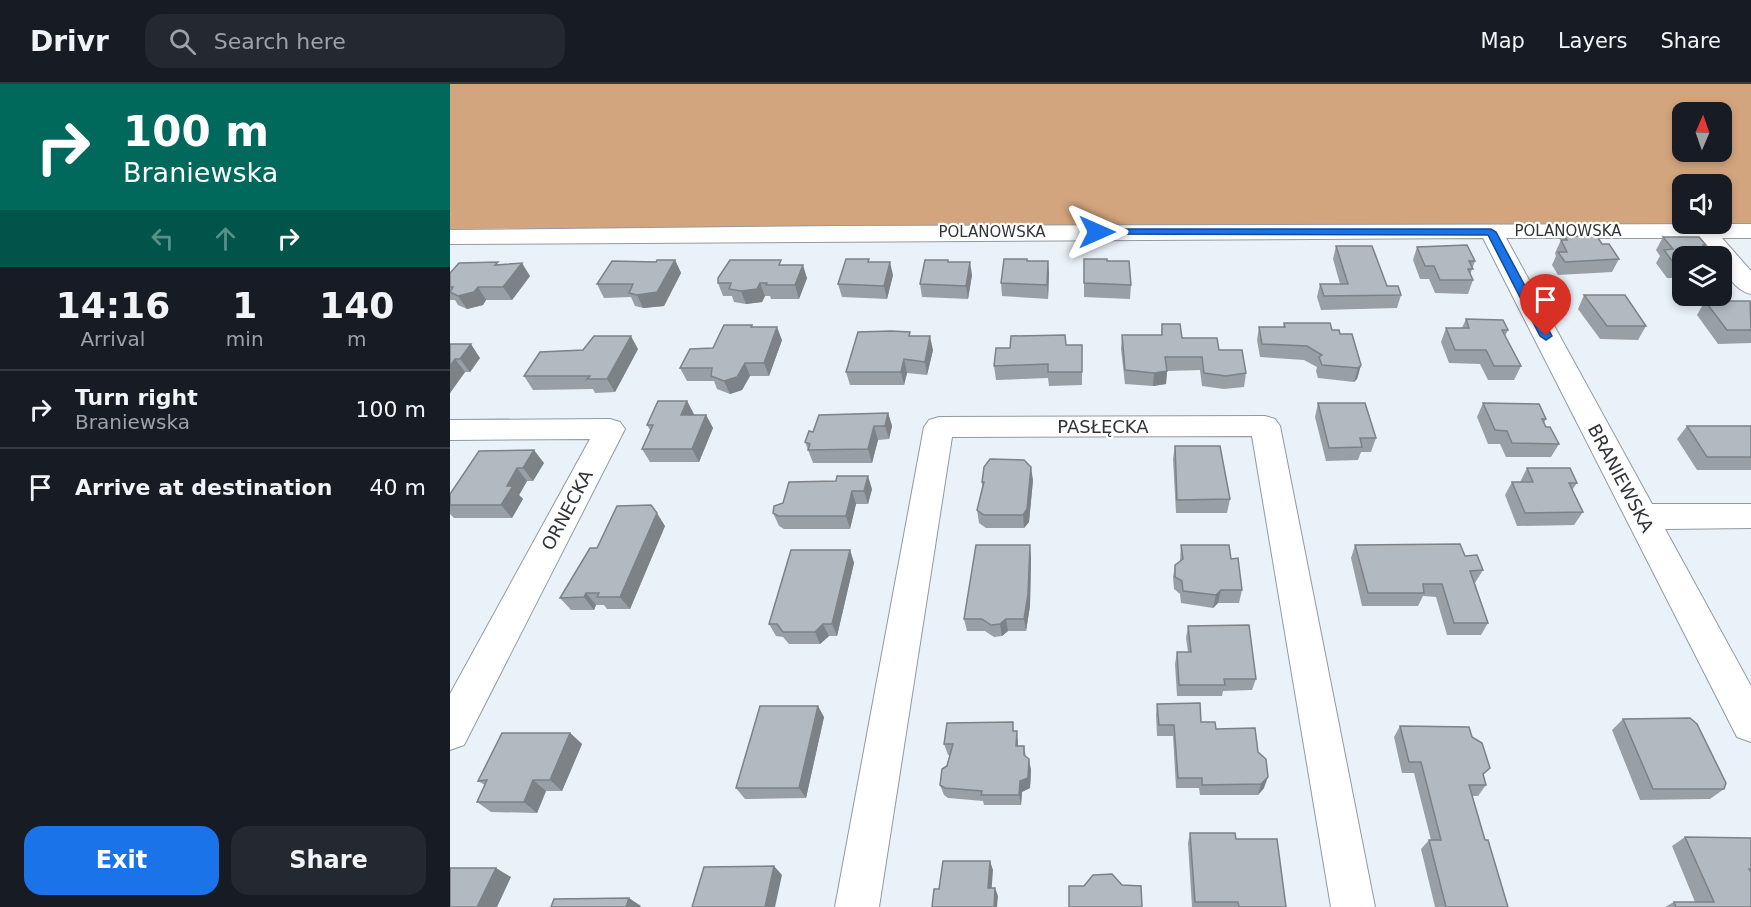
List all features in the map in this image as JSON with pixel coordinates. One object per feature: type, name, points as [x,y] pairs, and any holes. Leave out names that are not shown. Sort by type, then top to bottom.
[{"type":"street","name":"POLANOWSKA","points":[[450,237],[1672,231]]},
{"type":"street","name":"POLANOWSKA","points":[[1732,231],[1751,231]]},
{"type":"street","name":"BRANIEWSKA","points":[[1491,232],[1751,724]]},
{"type":"street","points":[[1707,234],[1751,287]]},
{"type":"street","name":"PASŁĘCKA","points":[[857,907],[939,427],[1254,426],[1265,426],[1353,907]]},
{"type":"street","name":"ORNECKA","points":[[450,430],[610,429],[450,732]]},
{"type":"street","points":[[1641,517],[1751,516]]},
{"type":"shaded area","points":[[450,84],[1751,84],[1751,224],[1732,224],[1732,174],[1672,174],[1672,224],[450,229]]},
{"type":"building","points":[[1581,232],[1596,235],[1602,244],[1609,244],[1619,259],[1565,262],[1558,252],[1567,252],[1561,240],[1567,240],[1564,236],[1579,236]]},
{"type":"building","points":[[1663,237],[1699,237],[1706,245],[1672,246],[1672,248]]},
{"type":"building","points":[[1467,245],[1475,261],[1469,261],[1473,269],[1468,269],[1473,280],[1440,280],[1434,266],[1425,266],[1417,247]]},
{"type":"building","points":[[1336,246],[1372,246],[1387,286],[1398,286],[1401,295],[1324,296],[1320,284],[1348,284]]},
{"type":"building","points":[[1672,249],[1672,261],[1664,250]]},
{"type":"building","points":[[846,259],[890,262],[884,286],[838,284]]},
{"type":"building","points":[[1004,259],[1048,261],[1047,285],[1001,283]]},
{"type":"building","points":[[1084,259],[1129,261],[1131,285],[1084,283]]},
{"type":"building","points":[[657,260],[675,260],[657,292],[637,295],[629,293],[633,284],[597,284],[612,261],[656,262]]},
{"type":"building","points":[[730,260],[781,260],[779,265],[803,265],[795,285],[760,283],[757,289],[741,291],[729,289],[731,283],[718,283],[718,278]]},
{"type":"building","points":[[925,260],[970,262],[966,286],[920,284]]},
{"type":"building","points":[[498,262],[495,265],[522,263],[503,287],[478,287],[474,292],[458,296],[450,292],[453,287],[450,287],[450,273],[459,263]]},
{"type":"building","points":[[1584,295],[1625,295],[1646,326],[1607,326]]},
{"type":"building","points":[[1732,301],[1750,301],[1751,330],[1727,330],[1709,306],[1732,306]]},
{"type":"building","points":[[1466,319],[1503,320],[1508,330],[1502,330],[1521,366],[1494,366],[1486,350],[1455,350],[1446,328],[1469,328]]},
{"type":"building","points":[[1284,323],[1330,323],[1332,330],[1339,330],[1340,334],[1352,334],[1361,365],[1358,368],[1322,365],[1319,357],[1322,355],[1307,346],[1262,344],[1259,327],[1285,327]]},
{"type":"building","points":[[1162,324],[1180,324],[1182,338],[1217,338],[1219,350],[1242,350],[1246,373],[1226,376],[1204,373],[1202,357],[1165,357],[1167,371],[1154,373],[1125,370],[1122,335],[1162,335]]},
{"type":"building","points":[[724,325],[777,327],[764,363],[745,363],[737,377],[724,381],[711,376],[712,368],[680,368],[690,349],[713,348]]},
{"type":"building","points":[[858,332],[910,332],[909,336],[930,336],[925,362],[904,359],[901,372],[846,372]]},
{"type":"building","points":[[1065,335],[1066,345],[1082,345],[1082,372],[1048,372],[1048,364],[994,366],[996,348],[1010,348],[1011,336]]},
{"type":"building","points":[[594,336],[631,336],[607,379],[587,379],[590,376],[524,376],[540,352],[583,350]]},
{"type":"building","points":[[450,344],[471,344],[460,359],[455,359],[450,366]]},
{"type":"building","points":[[658,401],[687,401],[681,415],[706,415],[692,449],[642,449],[653,425],[647,425]]},
{"type":"building","points":[[1318,403],[1365,403],[1376,438],[1360,438],[1362,447],[1329,448]]},
{"type":"building","points":[[1483,403],[1539,404],[1546,419],[1542,419],[1546,427],[1550,427],[1559,444],[1512,443],[1507,431],[1495,430]]},
{"type":"building","points":[[888,413],[885,426],[874,426],[868,449],[808,450],[810,444],[805,442],[809,431],[813,432],[819,415]]},
{"type":"building","points":[[1687,426],[1751,426],[1751,457],[1707,457]]},
{"type":"building","points":[[1175,446],[1220,446],[1230,499],[1177,500]]},
{"type":"building","points":[[534,450],[523,468],[517,468],[507,486],[513,486],[501,505],[450,505],[450,494],[479,451]]},
{"type":"building","points":[[990,459],[1024,460],[1031,467],[1027,509],[1023,515],[984,515],[977,510],[984,482],[982,482],[984,467]]},
{"type":"building","points":[[1527,468],[1570,468],[1577,483],[1569,483],[1583,512],[1525,513],[1512,482],[1533,482]]},
{"type":"building","points":[[837,476],[868,476],[864,491],[852,491],[846,516],[778,516],[773,513],[774,506],[783,503],[789,482],[836,481]]},
{"type":"building","points":[[651,505],[657,513],[620,597],[597,597],[599,593],[586,593],[584,597],[560,598],[590,548],[597,548],[617,506]]},
{"type":"building","points":[[1460,544],[1465,556],[1477,555],[1483,570],[1470,571],[1488,623],[1454,623],[1442,584],[1423,584],[1424,593],[1368,593],[1355,545]]},
{"type":"building","points":[[976,545],[1030,545],[1028,594],[1024,619],[1006,619],[1000,624],[991,625],[982,619],[964,619]]},
{"type":"building","points":[[1181,545],[1229,545],[1231,559],[1238,558],[1242,590],[1221,590],[1216,595],[1183,591],[1182,581],[1175,577],[1175,565],[1183,559]]},
{"type":"building","points":[[791,550],[850,550],[832,624],[823,624],[815,632],[783,632],[777,624],[769,624]]},
{"type":"building","points":[[1249,625],[1256,679],[1224,679],[1225,685],[1179,685],[1177,652],[1191,652],[1188,626]]},
{"type":"building","points":[[1200,703],[1201,722],[1215,722],[1216,729],[1255,728],[1258,752],[1266,759],[1268,777],[1261,784],[1202,785],[1202,778],[1178,778],[1174,725],[1159,725],[1157,704]]},
{"type":"building","points":[[760,706],[818,706],[799,788],[736,788]]},
{"type":"building","points":[[1690,718],[1697,724],[1726,783],[1724,789],[1653,789],[1623,719]]},
{"type":"building","points":[[1013,722],[1013,731],[1017,731],[1016,746],[1024,746],[1024,755],[1029,759],[1028,778],[1020,781],[1019,795],[981,795],[982,791],[945,788],[940,785],[942,769],[947,766],[953,744],[944,744],[947,723]]},
{"type":"building","points":[[1400,726],[1469,727],[1472,737],[1482,743],[1490,768],[1483,774],[1486,785],[1469,785],[1508,907],[1446,907],[1429,840],[1441,840],[1421,762],[1409,762]]},
{"type":"building","points":[[502,733],[570,733],[550,780],[533,780],[524,802],[477,802],[487,780],[478,781]]},
{"type":"building","points":[[1190,833],[1235,833],[1236,839],[1277,839],[1286,907],[1239,907],[1238,902],[1195,902]]},
{"type":"building","points":[[1685,837],[1751,838],[1751,869],[1749,869],[1751,872],[1751,907],[1676,907],[1674,902],[1714,902]]},
{"type":"building","points":[[943,861],[990,861],[988,888],[995,888],[994,907],[932,907],[934,889],[939,889]]},
{"type":"building","points":[[774,866],[765,907],[692,907],[704,867]]},
{"type":"building","points":[[450,868],[496,868],[477,907],[450,907]]},
{"type":"building","points":[[1112,874],[1122,885],[1141,886],[1142,907],[1069,907],[1069,886],[1084,886],[1093,875]]},
{"type":"building","points":[[629,898],[626,907],[551,907],[554,899]]},
{"type":"route","points":[[1097,232],[1491,232],[1546,336]]}]
